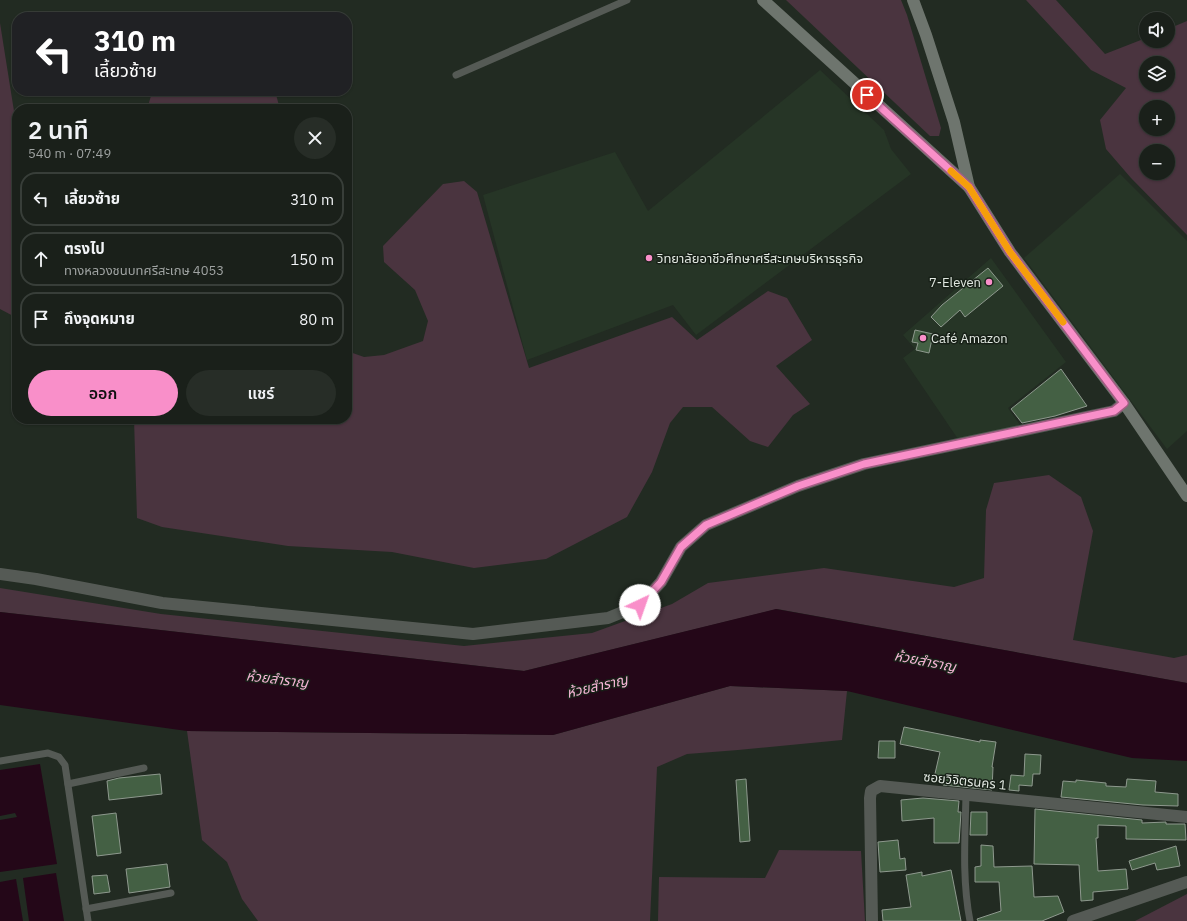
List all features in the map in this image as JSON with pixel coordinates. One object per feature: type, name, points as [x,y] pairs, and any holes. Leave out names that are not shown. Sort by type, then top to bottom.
[{"type":"street","points":[[763,0],[969,187],[1010,252],[1124,403],[1187,496]]},
{"type":"street","points":[[913,0],[954,122],[969,187]]},
{"type":"street","points":[[0,574],[162,603],[473,634],[608,618],[640,605],[661,582],[681,547],[706,525],[798,486],[864,464],[1114,411],[1124,403]]},
{"type":"street","name":"ซอยวิจิตรนคร 1","points":[[872,921],[870,798],[871,791],[880,786],[1187,817]]},
{"type":"street","points":[[1073,921],[1187,882]]},
{"type":"lane","points":[[456,75],[627,0]]},
{"type":"lane","points":[[0,760],[48,753],[59,757],[66,764],[88,921]]},
{"type":"lane","points":[[68,784],[144,768]]},
{"type":"lane","points":[[966,795],[964,850],[966,901],[970,921]]},
{"type":"lane","points":[[86,909],[171,893]]},
{"type":"shaded area","points":[[786,0],[901,0],[907,15],[941,128],[939,136],[930,136]]},
{"type":"shaded area","points":[[1026,0],[1056,0],[1105,54],[1139,41],[1139,48],[1175,48],[1175,26],[1187,21],[1187,235],[1131,178],[1106,149],[1100,120],[1126,88],[1091,70]]},
{"type":"shaded area","points":[[0,23],[13,104],[12,315],[0,309]]},
{"type":"shaded area","name":"วิทยาลัยอาชีวศึกษาศรีสะเกษบริหารธุรกิจ","points":[[820,70],[884,130],[891,149],[911,174],[696,335],[673,305],[527,360],[483,195],[615,152],[648,211]]},
{"type":"shaded area","points":[[151,96],[276,96],[279,104],[149,104]]},
{"type":"shaded area","points":[[1120,174],[1187,241],[1187,431],[1167,449],[1024,258]]},
{"type":"shaded area","points":[[464,181],[477,192],[529,368],[672,317],[697,340],[768,291],[787,298],[812,340],[776,366],[810,404],[793,415],[768,447],[750,441],[712,407],[683,407],[670,423],[652,472],[627,517],[546,559],[474,568],[392,552],[288,546],[162,527],[137,518],[134,424],[352,424],[352,353],[364,357],[384,355],[423,341],[428,321],[415,290],[384,262],[383,246],[443,184]]},
{"type":"shaded area","points":[[991,258],[1066,362],[1008,408],[1020,425],[958,439],[903,358],[915,349],[903,335]]},
{"type":"shaded area","points":[[1049,475],[1081,497],[1093,531],[1073,640],[1174,658],[1187,655],[1187,683],[777,609],[524,671],[0,612],[0,588],[161,614],[464,646],[592,633],[672,604],[708,583],[824,568],[954,587],[984,578],[986,510],[994,483]]},
{"type":"shaded area","points":[[730,686],[847,691],[842,740],[687,754],[657,767],[650,921],[258,921],[242,899],[227,862],[202,840],[187,731],[553,735]]},
{"type":"shaded area","points":[[779,850],[861,851],[865,921],[658,921],[659,877],[765,878]]},
{"type":"shaded area","points":[[1187,894],[1187,921],[1135,921]]},
{"type":"water","name":"ห้วยสำราญ","points":[[776,609],[1187,683],[1187,761],[1132,758],[847,691],[730,686],[553,735],[187,731],[0,705],[0,612],[524,671]]},
{"type":"water","points":[[40,764],[57,864],[0,872],[0,820],[17,817],[15,813],[0,816],[0,770]]},
{"type":"water","points":[[56,873],[64,921],[29,921],[23,878]]},
{"type":"water","points":[[16,879],[23,921],[0,921],[0,882]]},
{"type":"building","points":[[988,268],[1003,286],[965,317],[960,310],[941,327],[931,317],[942,305]]},
{"type":"building","name":"Café Amazon","points":[[915,330],[933,334],[929,353],[916,350],[918,343],[912,342]]},
{"type":"building","points":[[1061,369],[1087,406],[1055,416],[1022,423],[1011,409]]},
{"type":"building","points":[[904,727],[980,742],[980,740],[996,742],[992,767],[992,790],[943,785],[944,780],[934,778],[940,752],[900,744]]},
{"type":"building","points":[[879,741],[895,741],[895,758],[878,758]]},
{"type":"building","points":[[1025,754],[1041,755],[1040,774],[1033,774],[1032,786],[1019,785],[1019,791],[1009,790],[1011,775],[1024,776]]},
{"type":"building","points":[[160,774],[162,794],[109,800],[107,781],[119,778]]},
{"type":"building","points":[[746,779],[750,841],[740,842],[736,780]]},
{"type":"building","points":[[1127,779],[1156,781],[1155,792],[1178,794],[1178,806],[1143,805],[1061,797],[1063,781],[1076,782],[1076,780],[1106,783],[1106,786],[1126,787]]},
{"type":"building","points":[[923,798],[959,801],[958,812],[961,812],[959,843],[934,843],[934,818],[902,821],[901,800]]},
{"type":"building","points":[[1035,809],[1142,820],[1142,823],[1166,822],[1166,824],[1185,824],[1186,840],[1126,839],[1126,826],[1098,825],[1098,838],[1096,838],[1098,871],[1126,869],[1128,889],[1093,892],[1093,900],[1081,901],[1079,865],[1034,864]]},
{"type":"building","points":[[971,812],[987,812],[987,835],[970,835]]},
{"type":"building","points":[[116,813],[121,853],[97,856],[92,816]]},
{"type":"building","points":[[898,840],[900,859],[905,858],[906,870],[880,872],[878,842]]},
{"type":"building","points":[[981,845],[993,846],[994,867],[1032,866],[1034,897],[1058,896],[1064,912],[1042,921],[978,921],[977,919],[1001,911],[999,882],[975,882],[975,867],[981,866]]},
{"type":"building","points":[[1176,846],[1180,866],[1157,870],[1155,863],[1132,870],[1129,861]]},
{"type":"building","points":[[167,864],[170,887],[129,893],[126,869]]},
{"type":"building","points":[[951,870],[961,921],[883,921],[882,910],[911,907],[906,875],[922,872],[922,876]]},
{"type":"building","points":[[107,875],[110,892],[94,894],[92,876]]},
{"type":"slow traffic","points":[[951,171],[969,187],[1010,252],[1063,322]]},
{"type":"place","name":"วิทยาลัยอาชีวศึกษาศรีสะเกษบริหารธุรกิจ","points":[[649,258]]},
{"type":"place","name":"7-Eleven","points":[[989,282]]},
{"type":"place","name":"Café Amazon","points":[[923,338]]},
{"type":"route","points":[[640,605],[661,582],[681,547],[706,525],[798,486],[864,464],[1114,411],[1124,403],[1010,252],[969,187],[867,95]]}]
